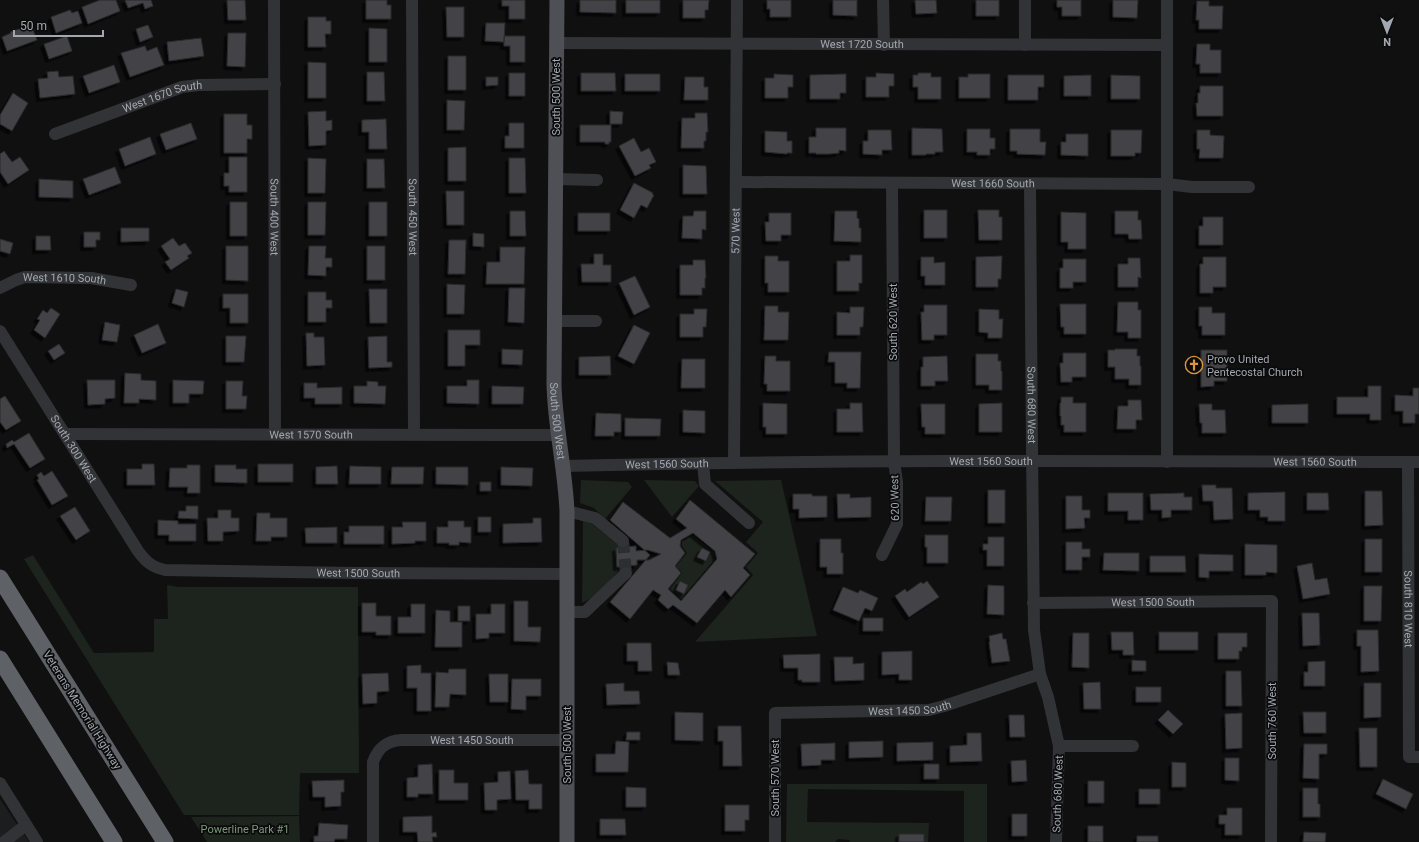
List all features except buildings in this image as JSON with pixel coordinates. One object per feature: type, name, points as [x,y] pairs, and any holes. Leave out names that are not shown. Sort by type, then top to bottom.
[{"type":"highway","name":"Veterans Memorial Highway","points":[[0,578],[164,842]]},
{"type":"highway","points":[[0,658],[114,842]]},
{"type":"highway","points":[[0,673],[53,744]]},
{"type":"main road","name":"South 500 West","points":[[557,0],[554,398],[567,511],[567,842]]},
{"type":"street","name":"South 400 West","points":[[274,0],[275,434]]},
{"type":"street","name":"South 450 West","points":[[412,0],[414,434]]},
{"type":"street","name":"570 West","points":[[734,463],[737,0]]},
{"type":"street","points":[[884,0],[884,45]]},
{"type":"street","points":[[1024,46],[1025,0]]},
{"type":"street","points":[[1166,462],[1167,0]]},
{"type":"street","name":"West 1720 South","points":[[556,43],[1024,46],[1167,45]]},
{"type":"street","name":"West 1670 South","points":[[55,134],[182,87],[199,85],[275,84]]},
{"type":"street","points":[[555,180],[597,180]]},
{"type":"street","name":"West 1660 South","points":[[737,182],[1167,184],[1192,187],[1249,187]]},
{"type":"street","name":"South 620 West","points":[[892,183],[894,462]]},
{"type":"street","name":"South 680 West","points":[[1030,184],[1034,630],[1040,674],[1048,697],[1059,746],[1056,842]]},
{"type":"street","name":"West 1610 South","points":[[0,288],[25,277],[91,278],[132,285]]},
{"type":"street","points":[[554,321],[596,321]]},
{"type":"street","name":"South 300 West","points":[[0,331],[138,551],[150,564]]},
{"type":"street","name":"West 1570 South","points":[[65,434],[558,434]]},
{"type":"street","name":"West 1560 South","points":[[563,466],[703,463],[894,462],[1414,462]]},
{"type":"street","name":"620 West","points":[[882,555],[897,524],[897,482],[894,462]]},
{"type":"street","name":"South 810 West","points":[[1414,462],[1414,757]]},
{"type":"street","points":[[703,463],[705,484],[749,522]]},
{"type":"street","points":[[567,511],[595,518],[623,542]]},
{"type":"street","name":"West 1500 South","points":[[150,564],[165,570],[567,574]]},
{"type":"street","points":[[567,612],[585,612],[626,573]]},
{"type":"street","name":"West 1500 South","points":[[1033,603],[1272,601]]},
{"type":"street","name":"South 760 West","points":[[1271,842],[1272,601]]},
{"type":"street","name":"West 1450 South","points":[[775,713],[929,710],[1040,674]]},
{"type":"street","name":"South 570 West","points":[[775,713],[775,842]]},
{"type":"street","name":"West 1450 South","points":[[373,842],[373,762],[380,749],[386,744],[401,740],[567,740]]},
{"type":"street","points":[[1059,746],[1133,746]]},
{"type":"street","points":[[0,784],[37,842]]},
{"type":"street","points":[[4,842],[26,825]]},
{"type":"shaded area","points":[[0,799],[29,842],[0,842]]},
{"type":"green space","points":[[581,480],[628,482],[632,487],[605,519],[594,508],[580,503]]},
{"type":"green space","points":[[644,480],[695,481],[699,486],[672,517]]},
{"type":"green space","points":[[781,480],[817,636],[695,642],[753,575],[746,567],[758,553],[746,542],[763,522],[715,481]]},
{"type":"green space","points":[[583,521],[591,523],[617,544],[620,569],[598,595],[582,603]]},
{"type":"green space","points":[[693,535],[714,552],[715,559],[681,599],[670,589],[682,573],[676,566],[687,553],[682,546],[682,541]]},
{"type":"green space","points":[[33,555],[94,653],[154,652],[154,619],[168,619],[167,585],[179,587],[358,587],[359,773],[300,773],[299,815],[184,815],[24,559]]},
{"type":"green space","points":[[787,784],[987,784],[987,842],[964,842],[964,791],[808,789],[807,822],[929,823],[928,842],[924,842],[924,834],[899,834],[899,842],[850,842],[849,840],[838,839],[835,842],[786,842]]},
{"type":"green space","name":"Powerline Park #1","points":[[299,816],[300,842],[207,842],[191,817]]},
{"type":"tunnel","points":[[623,541],[626,573]]},
{"type":"place","name":"Provo United Pentecostal Church","points":[[1194,365]]}]
